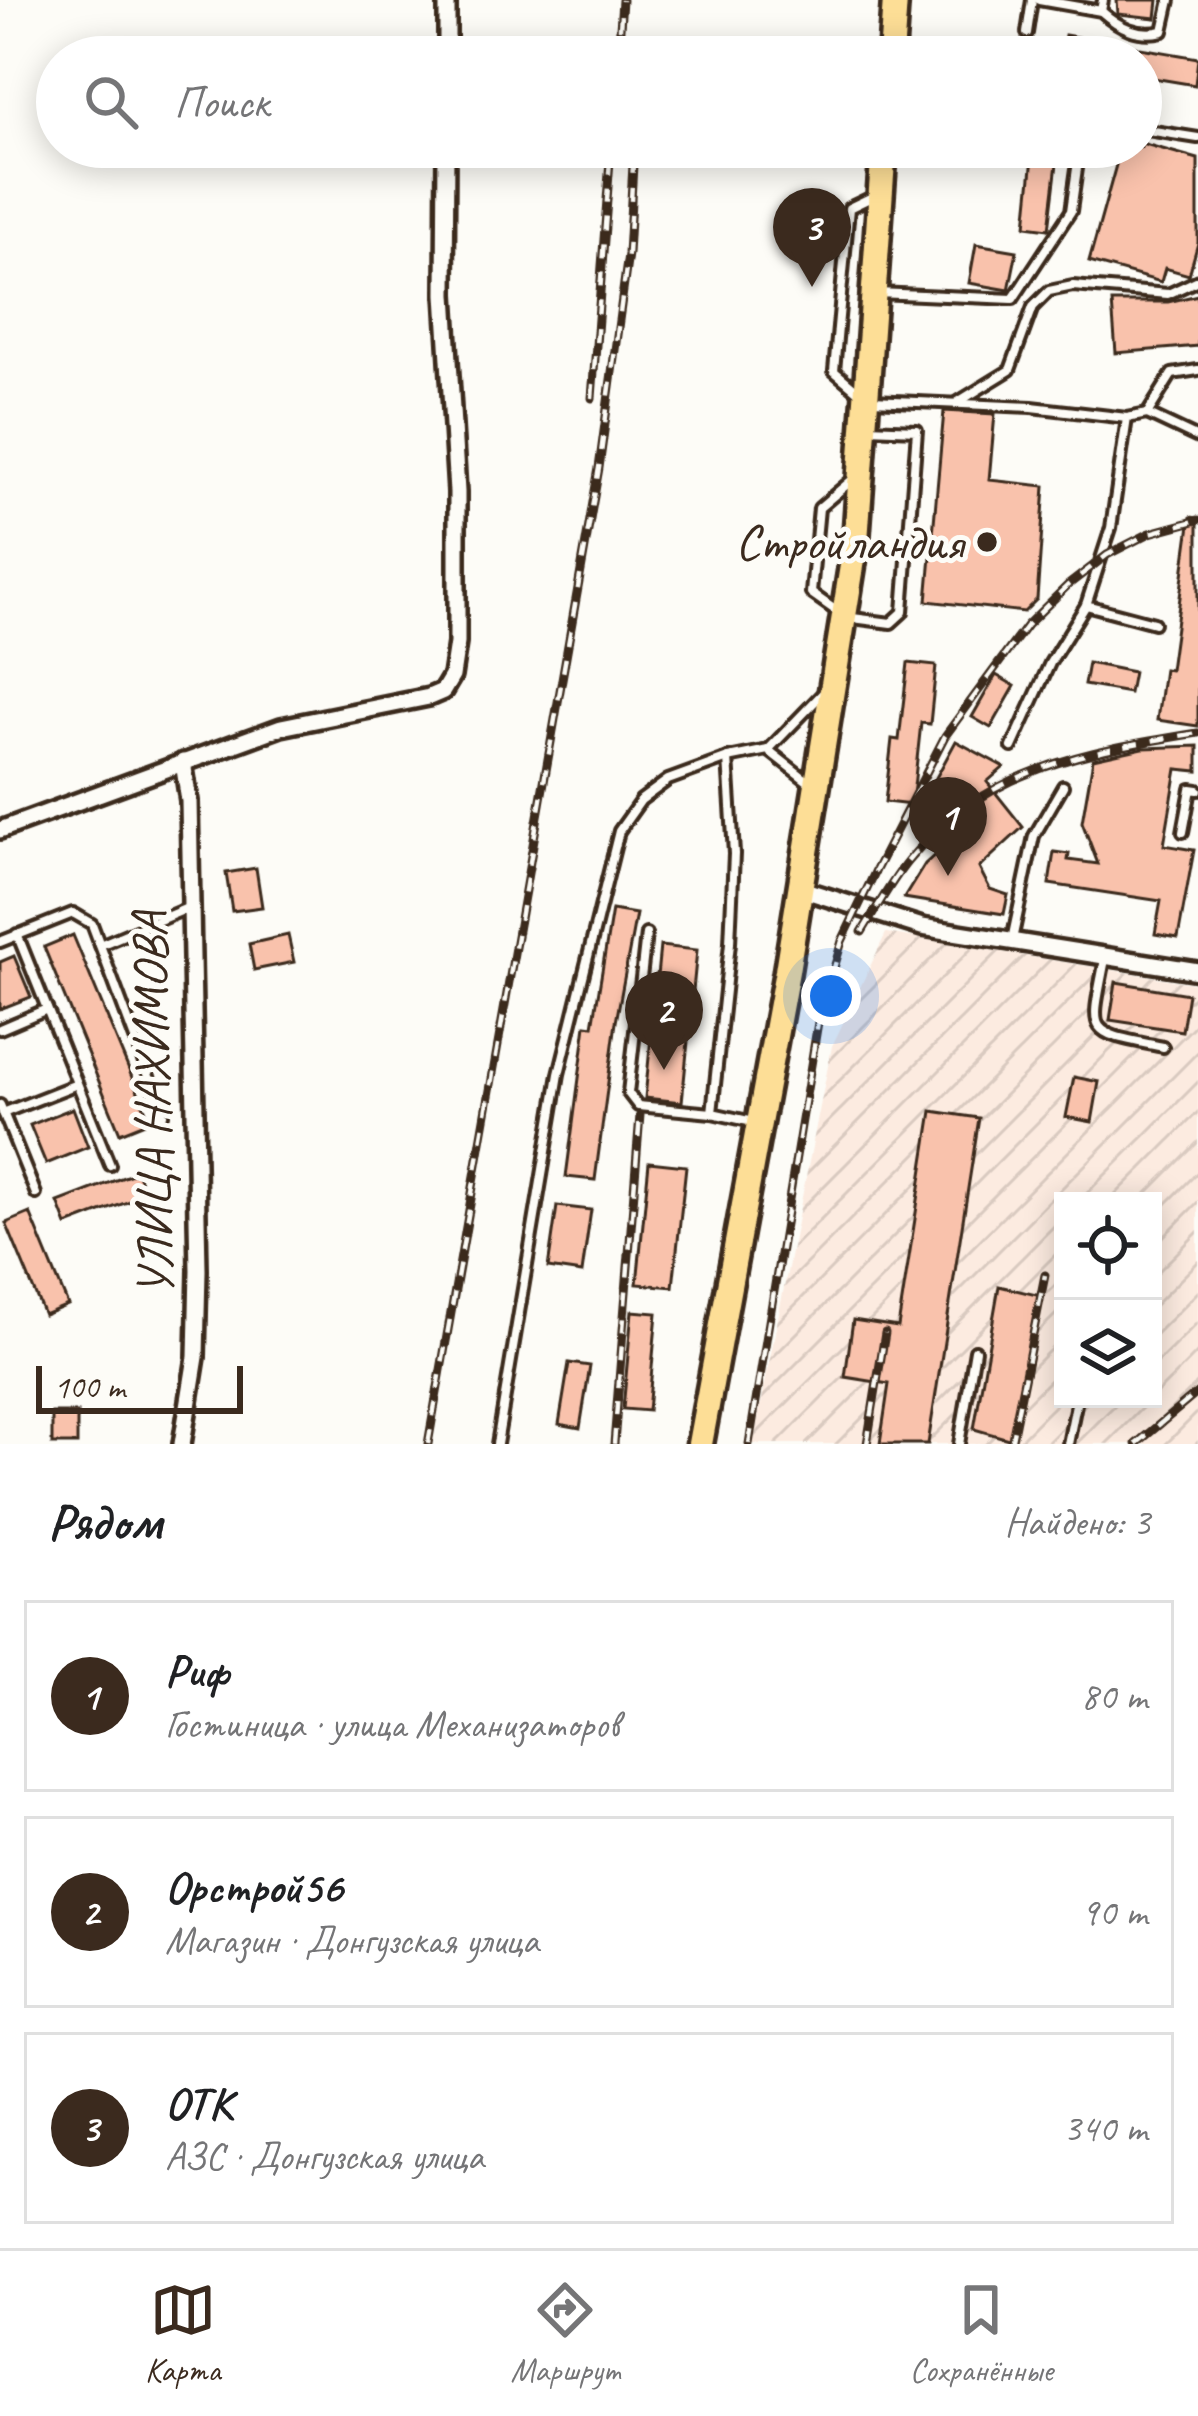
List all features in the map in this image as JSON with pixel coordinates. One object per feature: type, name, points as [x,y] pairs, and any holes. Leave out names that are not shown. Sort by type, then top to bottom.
[{"type":"highway","points":[[892,36],[895,0]]},
{"type":"highway","points":[[700,1444],[760,1124],[845,617],[867,428],[882,168]]},
{"type":"street","points":[[447,0],[447,36]]},
{"type":"street","points":[[0,830],[281,727],[429,698],[443,691],[452,676],[457,643],[457,492],[445,294],[446,168]]},
{"type":"street","name":"УЛИЦА НАХИМОВА","points":[[182,1444],[196,1358],[189,801],[183,762]]},
{"type":"street","points":[[801,889],[922,927],[1198,971]]},
{"type":"lane","points":[[1027,33],[1036,0],[1102,5],[1134,31],[1155,33],[1162,31],[1167,20],[1170,0]]},
{"type":"lane","points":[[1162,132],[1198,138]]},
{"type":"lane","points":[[875,292],[1013,299],[1071,211],[1077,168]]},
{"type":"lane","points":[[880,193],[849,208],[834,371],[868,400],[1032,407],[1126,418],[1147,414],[1198,438]]},
{"type":"lane","points":[[953,404],[991,386],[1010,370],[1033,307],[1049,291],[1073,286],[1168,294],[1198,280]]},
{"type":"lane","points":[[1147,414],[1172,374],[1198,370]]},
{"type":"lane","points":[[1012,746],[1050,664],[1087,605],[1111,528],[1126,418]]},
{"type":"lane","points":[[863,471],[819,508],[811,593],[845,617],[891,623],[903,612],[917,430],[867,428]]},
{"type":"lane","points":[[1087,605],[1154,623]]},
{"type":"lane","points":[[497,1444],[559,1074],[619,831],[641,800],[668,780],[768,749],[835,681]]},
{"type":"lane","points":[[768,749],[818,790]]},
{"type":"lane","points":[[712,1113],[733,876],[728,758]]},
{"type":"lane","points":[[1012,942],[1034,836],[1063,786]]},
{"type":"lane","points":[[1184,832],[1191,789],[1198,790]]},
{"type":"lane","points":[[100,945],[191,907]]},
{"type":"lane","points":[[0,942],[74,913],[92,924],[164,1114]]},
{"type":"lane","points":[[17,934],[110,1165]]},
{"type":"lane","points":[[646,934],[628,1093],[638,1106],[712,1113],[760,1124]]},
{"type":"lane","points":[[1105,957],[1094,1016],[1097,1028],[1105,1034],[1163,1046]]},
{"type":"lane","points":[[0,1029],[47,1009]]},
{"type":"lane","points":[[36,1194],[2,1109],[77,1084]]},
{"type":"lane","points":[[959,1444],[975,1350]]},
{"type":"lane","points":[[1068,1444],[1075,1408]]},
{"type":"shaded area","points":[[886,933],[1198,984],[1198,1444],[753,1444],[832,1046]]},
{"type":"building","points":[[1117,0],[1158,0],[1156,18],[1118,14]]},
{"type":"building","points":[[1162,52],[1198,58],[1195,85],[1162,80]]},
{"type":"building","points":[[1162,149],[1198,159],[1198,243],[1189,275],[1165,268],[1161,282],[1089,262],[1115,168],[1162,168]]},
{"type":"building","points":[[1032,168],[1056,168],[1049,229],[1026,226]]},
{"type":"building","points":[[976,244],[1017,251],[1009,290],[969,283]]},
{"type":"building","points":[[1198,295],[1198,346],[1116,353],[1112,302],[1168,302]]},
{"type":"building","name":"Стройландия","points":[[944,411],[995,414],[989,480],[1045,486],[1037,599],[1024,612],[927,601]]},
{"type":"building","points":[[1191,517],[1198,518],[1198,726],[1157,720],[1164,669],[1170,670]]},
{"type":"building","points":[[908,663],[936,666],[930,724],[921,723],[912,805],[885,802],[892,739],[899,740]]},
{"type":"building","points":[[1088,663],[1133,672],[1129,693],[1084,685]]},
{"type":"building","points":[[996,675],[1015,686],[991,728],[972,717]]},
{"type":"building","points":[[956,741],[1004,767],[987,782],[1023,827],[979,868],[990,889],[1008,895],[1004,914],[904,898],[925,864],[949,842],[913,820]]},
{"type":"building","points":[[1198,746],[1198,771],[1177,769],[1164,845],[1194,850],[1178,938],[1155,934],[1161,901],[1049,884],[1054,852],[1069,854],[1068,860],[1098,864],[1082,822],[1093,759],[1143,748]]},
{"type":"building","points":[[256,868],[262,907],[232,911],[226,873]]},
{"type":"building","points":[[612,910],[636,914],[595,1180],[566,1177],[586,1025],[593,1026]]},
{"type":"building","points":[[73,935],[150,1121],[120,1133],[44,947]]},
{"type":"building","points":[[288,935],[294,962],[254,970],[249,944]]},
{"type":"building","points":[[660,946],[697,950],[682,1102],[645,1098]]},
{"type":"building","points":[[14,956],[31,997],[0,1009],[0,962]]},
{"type":"building","points":[[1116,982],[1188,994],[1182,1031],[1110,1020]]},
{"type":"building","points":[[1074,1077],[1099,1082],[1092,1122],[1066,1117]]},
{"type":"building","points":[[73,1108],[88,1147],[46,1164],[30,1125]]},
{"type":"building","points":[[932,1111],[979,1118],[928,1444],[880,1444],[889,1384],[845,1377],[853,1320],[898,1327]]},
{"type":"building","points":[[649,1162],[686,1166],[673,1287],[637,1284]]},
{"type":"building","points":[[137,1172],[146,1195],[67,1225],[58,1202]]},
{"type":"building","points":[[557,1206],[591,1210],[582,1273],[548,1268]]},
{"type":"building","points":[[30,1213],[68,1305],[44,1315],[6,1223]]},
{"type":"building","points":[[999,1286],[1041,1296],[1012,1440],[974,1429]]},
{"type":"building","points":[[632,1311],[657,1313],[648,1411],[623,1409]]},
{"type":"building","points":[[569,1363],[590,1366],[580,1428],[559,1424]]},
{"type":"building","points":[[52,1413],[77,1413],[77,1444],[52,1444]]},
{"type":"railway","points":[[619,36],[622,0]]},
{"type":"railway","points":[[592,398],[609,168]]},
{"type":"railway","points":[[428,1444],[599,468],[628,254],[633,168]]},
{"type":"railway","points":[[749,1444],[818,1022],[842,941],[876,870],[945,736],[1027,625],[1107,555],[1150,533],[1198,520]]},
{"type":"railway","points":[[862,932],[908,861],[970,804],[1004,784],[1078,757],[1198,733]]},
{"type":"railway","points":[[614,1444],[640,1115]]},
{"type":"railway","points":[[1011,1444],[1045,1275]]},
{"type":"railway","points":[[867,1444],[885,1333]]},
{"type":"railway","points":[[1136,1444],[1198,1392]]},
{"type":"place","name":"ОТК","points":[[812,287]]},
{"type":"place","name":"Стройландия","points":[[987,542]]},
{"type":"place","name":"Риф","points":[[948,876]]},
{"type":"place","name":"Орстрой56","points":[[664,1070]]}]
